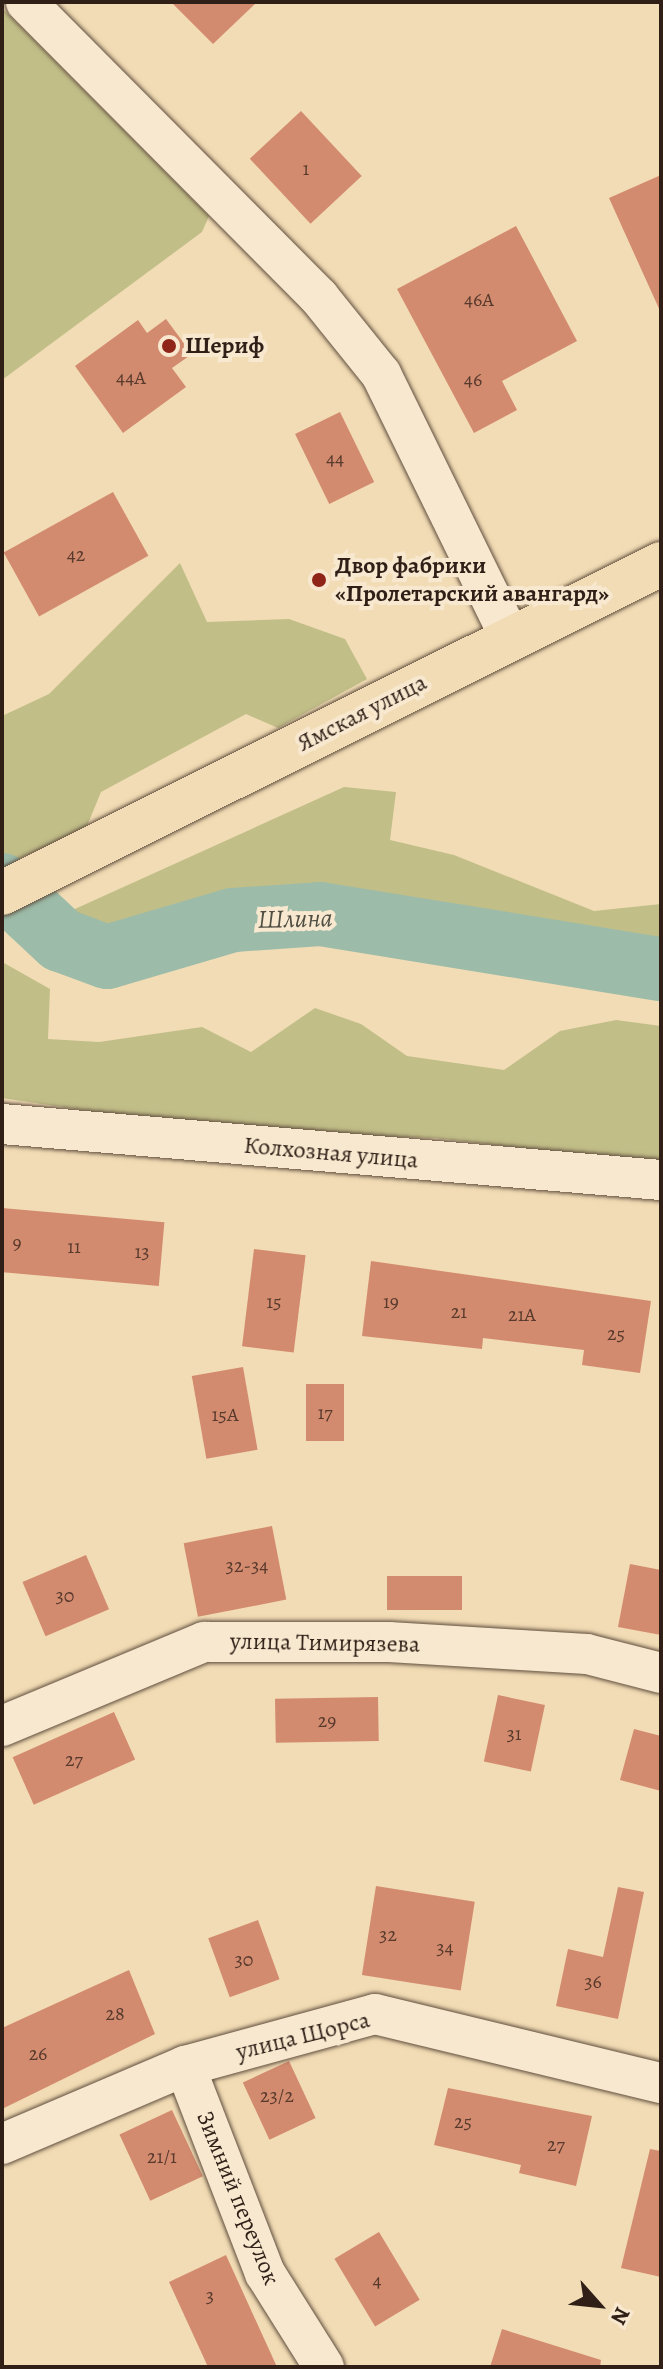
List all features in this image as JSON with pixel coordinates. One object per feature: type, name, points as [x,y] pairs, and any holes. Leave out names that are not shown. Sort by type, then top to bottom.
[{"type":"highway","name":"Ямская улица","points":[[2,893],[661,564]]},
{"type":"street","points":[[26,2],[319,297],[381,374],[511,639]]},
{"type":"street","name":"Колхозная улица","points":[[2,1124],[661,1180]]},
{"type":"street","name":"улица Тимирязева","points":[[2,1726],[204,1642],[389,1642],[587,1654],[661,1673]]},
{"type":"street","name":"улица Щорса","points":[[2,2144],[185,2066],[375,2014],[661,2083]]},
{"type":"street","name":"Зимний переулок","points":[[185,2066],[265,2273],[324,2367]]},
{"type":"shaded area","points":[[2,8],[209,216],[202,232],[2,380]]},
{"type":"shaded area","points":[[180,563],[207,622],[289,619],[345,639],[367,679],[278,728],[246,714],[101,792],[85,831],[10,862],[2,857],[2,716],[49,694]]},
{"type":"shaded area","points":[[344,787],[396,792],[390,840],[454,855],[594,911],[661,904],[661,951],[269,891],[109,946],[66,913]]},
{"type":"shaded area","points":[[4,963],[50,989],[48,1039],[99,1042],[202,1027],[251,1052],[315,1008],[361,1024],[407,1056],[504,1070],[560,1031],[616,1020],[661,1026],[661,1164],[435,1138],[292,1134],[135,1118],[2,1098]]},
{"type":"building","points":[[171,2],[257,2],[213,44]]},
{"type":"building","points":[[301,111],[362,176],[311,224],[250,159]]},
{"type":"building","points":[[661,175],[661,313],[609,198]]},
{"type":"building","points":[[516,226],[577,341],[502,381],[517,410],[474,433],[397,289]]},
{"type":"building","points":[[166,319],[192,354],[172,368],[186,387],[123,433],[75,366],[138,320],[147,333]]},
{"type":"building","points":[[340,412],[374,482],[329,504],[295,434]]},
{"type":"building","points":[[113,492],[148,556],[39,616],[4,553]]},
{"type":"building","points":[[2,1208],[164,1222],[159,1286],[2,1272]]},
{"type":"building","points":[[254,1249],[306,1255],[294,1353],[242,1346]]},
{"type":"building","points":[[371,1261],[651,1301],[640,1373],[582,1365],[584,1350],[483,1338],[482,1349],[362,1336]]},
{"type":"building","points":[[243,1367],[258,1450],[206,1459],[192,1376]]},
{"type":"building","points":[[306,1384],[344,1384],[344,1441],[306,1441]]},
{"type":"building","points":[[272,1526],[286,1600],[198,1617],[184,1543]]},
{"type":"building","points":[[86,1555],[109,1609],[46,1636],[22,1582]]},
{"type":"building","points":[[630,1564],[661,1570],[661,1635],[618,1627]]},
{"type":"building","points":[[387,1576],[462,1576],[462,1610],[387,1610]]},
{"type":"building","points":[[498,1695],[545,1705],[531,1771],[484,1762]]},
{"type":"building","points":[[378,1697],[379,1741],[276,1743],[275,1699]]},
{"type":"building","points":[[114,1712],[135,1760],[34,1805],[13,1757]]},
{"type":"building","points":[[634,1729],[661,1736],[661,1791],[620,1780]]},
{"type":"building","points":[[376,1886],[475,1902],[461,1991],[362,1975]]},
{"type":"building","points":[[618,1887],[644,1892],[618,2019],[556,2006],[568,1949],[603,1957]]},
{"type":"building","points":[[258,1920],[280,1979],[230,1997],[208,1938]]},
{"type":"building","points":[[129,1970],[155,2034],[2,2109],[2,2028]]},
{"type":"building","points":[[289,2061],[316,2118],[269,2140],[243,2083]]},
{"type":"building","points":[[448,2088],[592,2116],[576,2186],[519,2173],[521,2165],[434,2145]]},
{"type":"building","points":[[172,2110],[203,2176],[150,2201],[119,2135]]},
{"type":"building","points":[[650,2149],[661,2151],[661,2277],[621,2268]]},
{"type":"building","points":[[379,2232],[420,2300],[375,2326],[334,2259]]},
{"type":"building","points":[[226,2255],[277,2367],[208,2367],[169,2282]]},
{"type":"building","points":[[502,2329],[601,2360],[600,2367],[490,2367]]},
{"type":"waterway","name":"Шлина","points":[[2,885],[61,940],[107,957],[233,920],[320,914],[661,969]]},
{"type":"place","name":"Шериф","points":[[169,346]]},
{"type":"place","name":"Двор фабрики «Пролетарский авангард»","points":[[319,580]]}]
